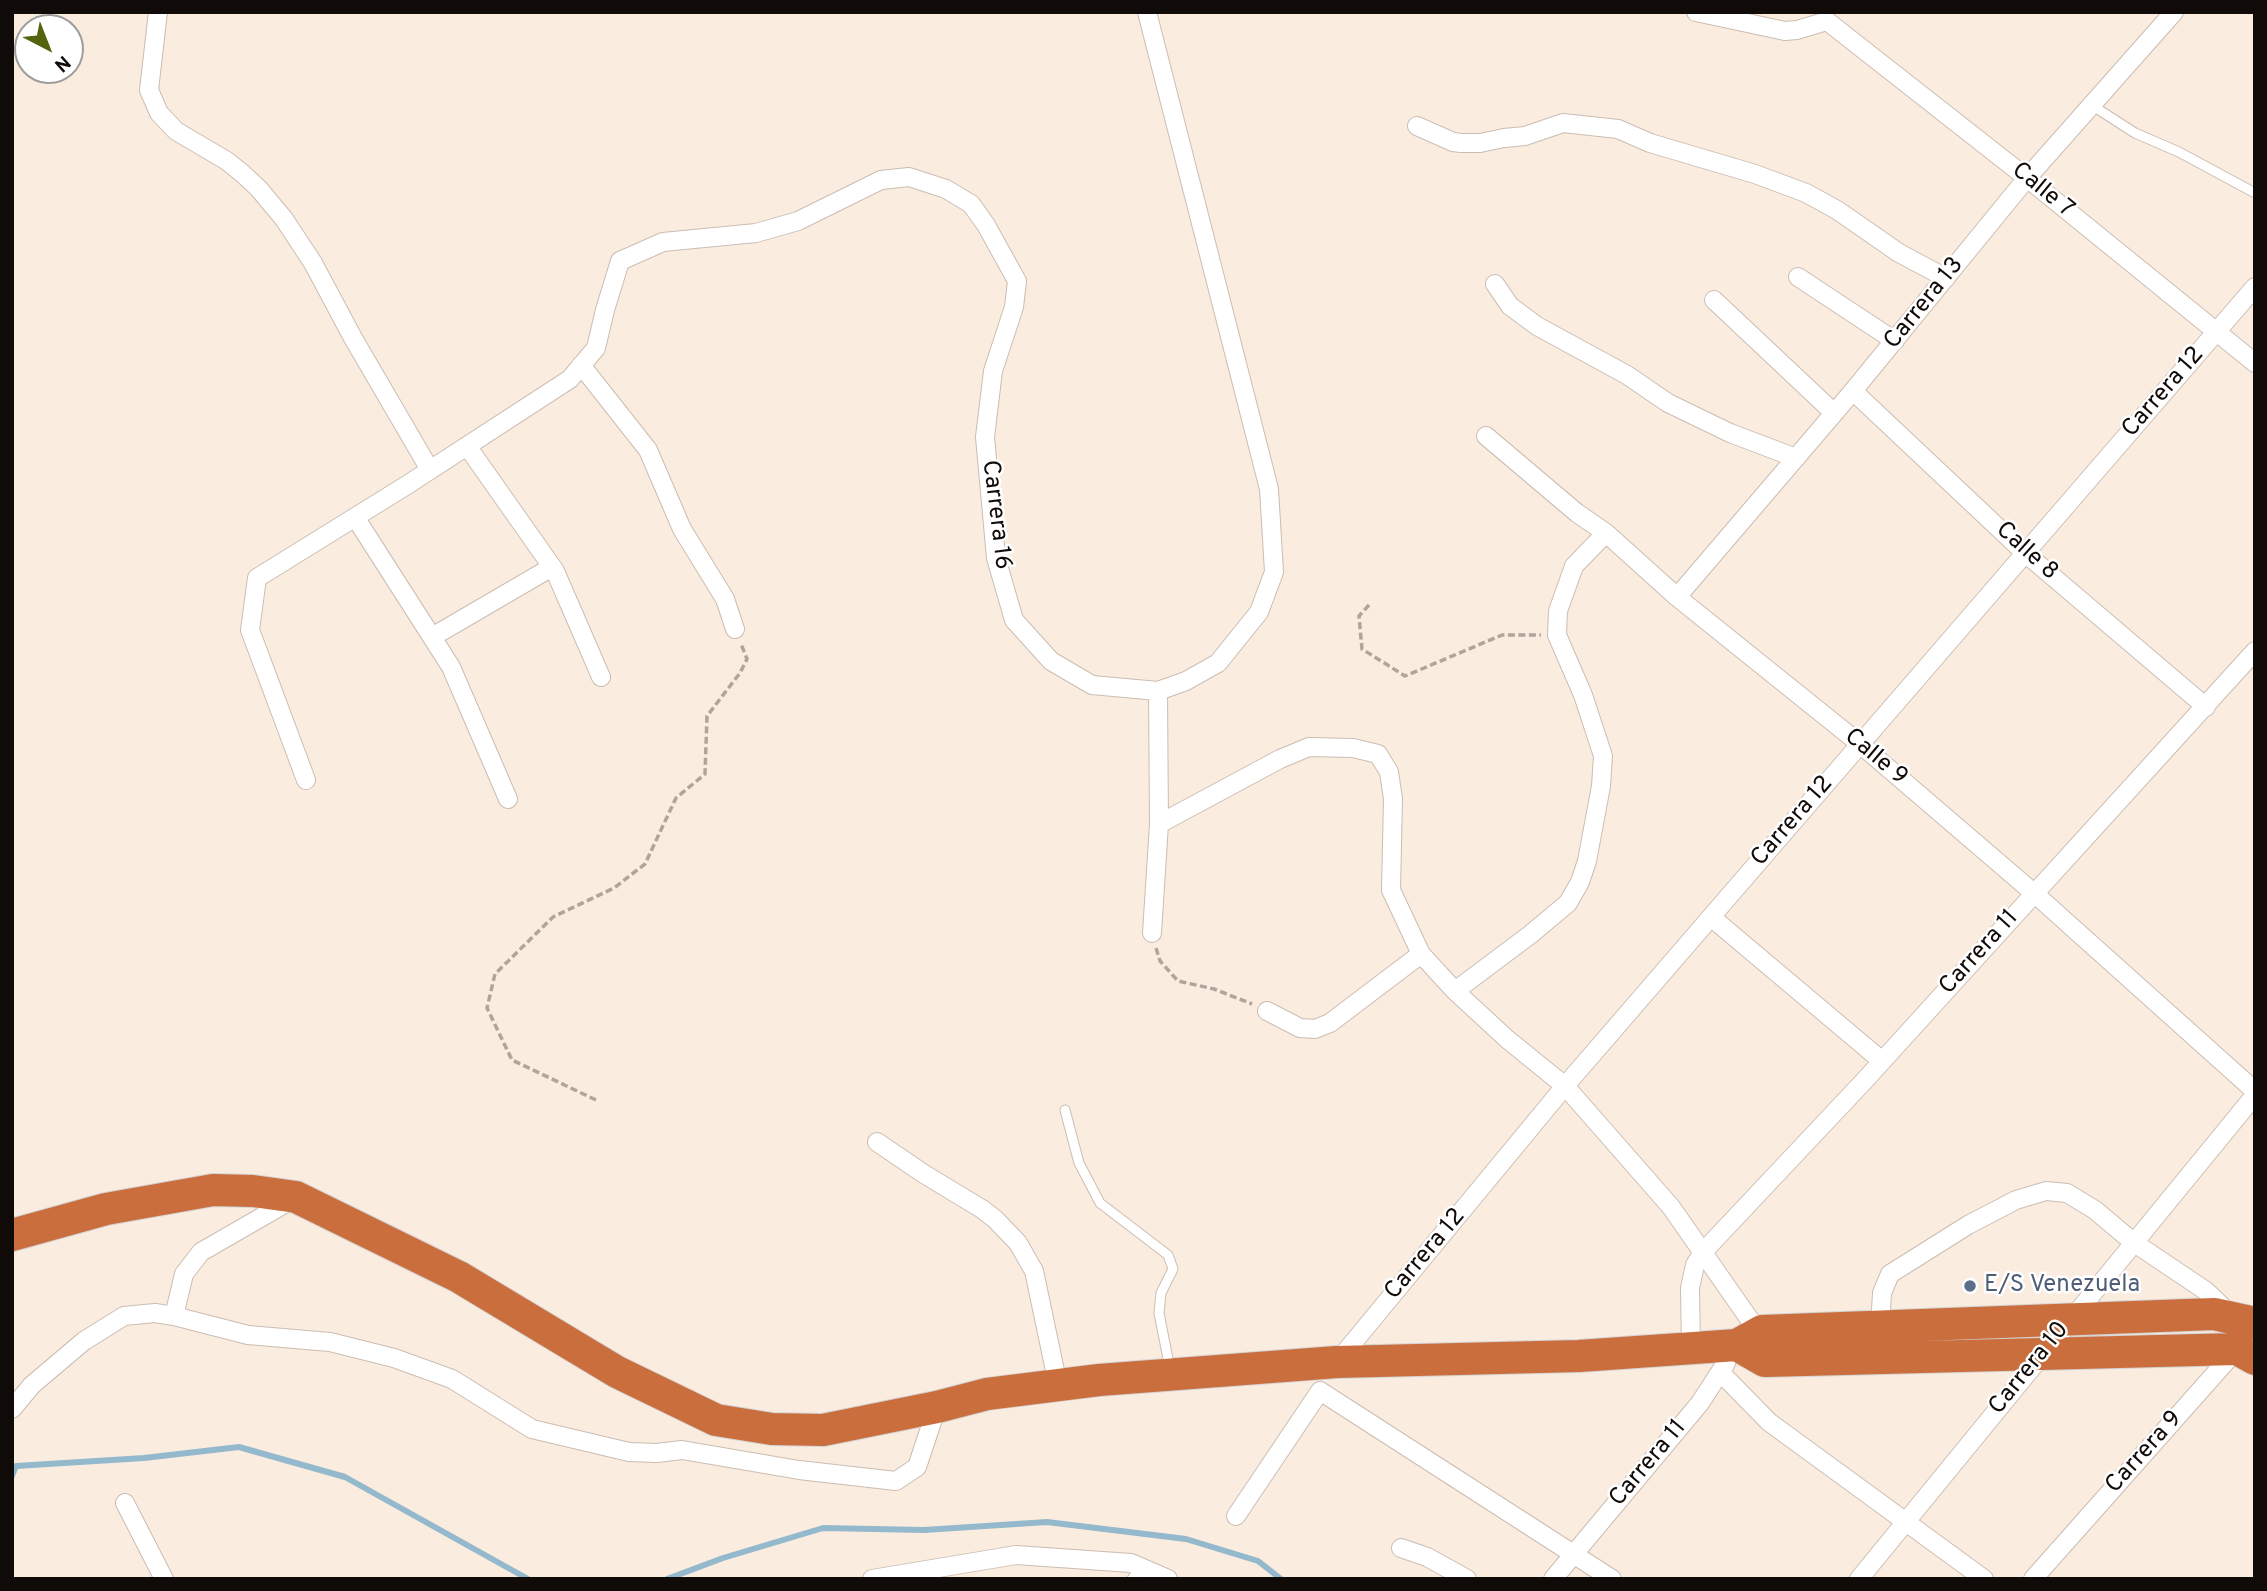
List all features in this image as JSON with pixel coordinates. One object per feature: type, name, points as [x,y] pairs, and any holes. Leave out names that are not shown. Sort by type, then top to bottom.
[{"type":"highway","points":[[12,1235],[106,1209],[213,1190],[253,1191],[296,1197],[459,1277],[617,1372],[716,1420],[772,1429],[823,1430],[987,1394],[1171,1374],[1325,1372],[1579,1356],[1880,1327],[2202,1315],[2247,1335]]},
{"type":"highway","points":[[1750,1338],[1765,1361],[2042,1353],[2247,1335]]},
{"type":"street","points":[[158,12],[149,90],[159,113],[176,131],[227,161],[243,174],[284,219],[318,272],[430,470]]},
{"type":"street","name":"Carrera 16","points":[[306,780],[250,630],[257,578],[570,379],[596,348],[620,261],[663,242],[756,233],[798,221],[881,180],[909,177],[946,189],[971,204],[986,225],[1017,281],[1014,307],[993,370],[985,437],[996,558],[1014,620],[1051,661],[1092,685],[1158,691],[1186,681],[1218,663],[1259,612],[1274,572],[1269,489],[1147,12]]},
{"type":"street","points":[[1696,12],[1785,31],[1797,30],[1827,17]]},
{"type":"street","name":"Carrera 13","points":[[1677,597],[1895,341],[2027,178],[2175,12]]},
{"type":"street","name":"Calle 7","points":[[1827,17],[2255,363]]},
{"type":"street","points":[[1417,126],[1461,143],[1525,136],[1563,123],[1618,129],[1650,143],[1755,174],[1807,193],[1837,210],[1899,253],[1946,278]]},
{"type":"street","points":[[1798,277],[1895,341]]},
{"type":"street","points":[[1495,284],[1510,306],[1537,326],[1627,375],[1668,403],[1730,433],[1796,458]]},
{"type":"street","name":"Carrera 12","points":[[1236,1516],[1325,1372],[1565,1086],[2255,287]]},
{"type":"street","points":[[1714,300],[1834,413]]},
{"type":"street","points":[[581,365],[648,450],[682,529],[725,599],[734,629]]},
{"type":"street","name":"Calle 8","points":[[1853,391],[2025,553],[2206,707]]},
{"type":"street","name":"Calle 9","points":[[1486,436],[1577,513],[1606,533],[1677,597],[1860,744],[2035,894],[2255,1093]]},
{"type":"street","points":[[467,446],[552,567],[601,677]]},
{"type":"street","points":[[355,517],[451,667],[508,799]]},
{"type":"street","points":[[1455,991],[1568,903],[1580,882],[1587,861],[1601,786],[1603,756],[1583,695],[1557,635],[1558,611],[1574,566],[1606,533]]},
{"type":"street","points":[[432,637],[552,567]]},
{"type":"street","name":"Carrera 11","points":[[1703,1252],[1882,1061],[2255,651]]},
{"type":"street","points":[[1153,933],[1158,824],[1158,691]]},
{"type":"street","points":[[1158,824],[1280,759],[1309,747],[1353,748],[1378,754],[1389,772],[1393,799],[1391,890],[1421,954],[1455,991],[1507,1039],[1565,1086],[1671,1208],[1750,1320],[1750,1338]]},
{"type":"street","points":[[1711,917],[1882,1061]]},
{"type":"street","points":[[1267,1011],[1300,1028],[1315,1030],[1330,1023],[1421,954]]},
{"type":"street","name":"Carrera 10","points":[[1859,1579],[2255,1093]]},
{"type":"street","points":[[877,1142],[982,1209],[1018,1243],[1034,1271],[1058,1385]]},
{"type":"street","points":[[1880,1327],[1882,1293],[1890,1274],[1968,1225],[2016,1200],[2046,1191],[2067,1193],[2095,1210],[2133,1242],[2206,1291],[2247,1335]]},
{"type":"street","points":[[174,1316],[184,1274],[201,1252],[296,1197]]},
{"type":"street","points":[[1691,1347],[1690,1288],[1695,1265],[1703,1252]]},
{"type":"street","points":[[12,1409],[32,1385],[84,1342],[124,1316],[155,1313],[248,1335],[330,1342],[394,1358],[452,1379],[532,1429],[629,1452],[682,1450],[799,1470],[896,1481],[917,1467],[937,1407]]},
{"type":"street","name":"Carrera 9","points":[[2033,1579],[2247,1335]]},
{"type":"street","name":"Carrera 11","points":[[1553,1579],[1700,1404],[1720,1372],[1750,1338]]},
{"type":"street","points":[[1325,1372],[1573,1554],[1612,1579]]},
{"type":"street","points":[[1720,1372],[1769,1422],[1984,1579]]},
{"type":"street","points":[[125,1503],[164,1579]]},
{"type":"street","points":[[1401,1548],[1467,1579]]},
{"type":"street","points":[[872,1579],[1016,1555],[1131,1563],[1137,1573],[1168,1579]]},
{"type":"lane","points":[[2092,106],[2135,133],[2179,152],[2255,193]]},
{"type":"lane","points":[[1065,1110],[1079,1163],[1100,1203],[1168,1255],[1173,1269],[1161,1293],[1159,1313],[1171,1374]]},
{"type":"path","points":[[1369,605],[1359,616],[1362,649],[1405,676],[1502,635],[1557,635]]},
{"type":"path","points":[[596,1100],[512,1060],[486,1008],[495,974],[553,917],[614,888],[645,864],[676,798],[705,774],[708,716],[740,673],[747,659],[734,629]]},
{"type":"path","points":[[1153,933],[1160,961],[1178,981],[1214,989],[1267,1011]]},
{"type":"waterway","points":[[12,1476],[16,1466],[144,1458],[239,1447],[345,1477],[528,1579]]},
{"type":"waterway","points":[[667,1579],[723,1558],[823,1528],[924,1530],[1047,1522],[1186,1539],[1258,1561],[1281,1579]]},
{"type":"place","name":"E/S Venezuela","points":[[1970,1286]]}]
